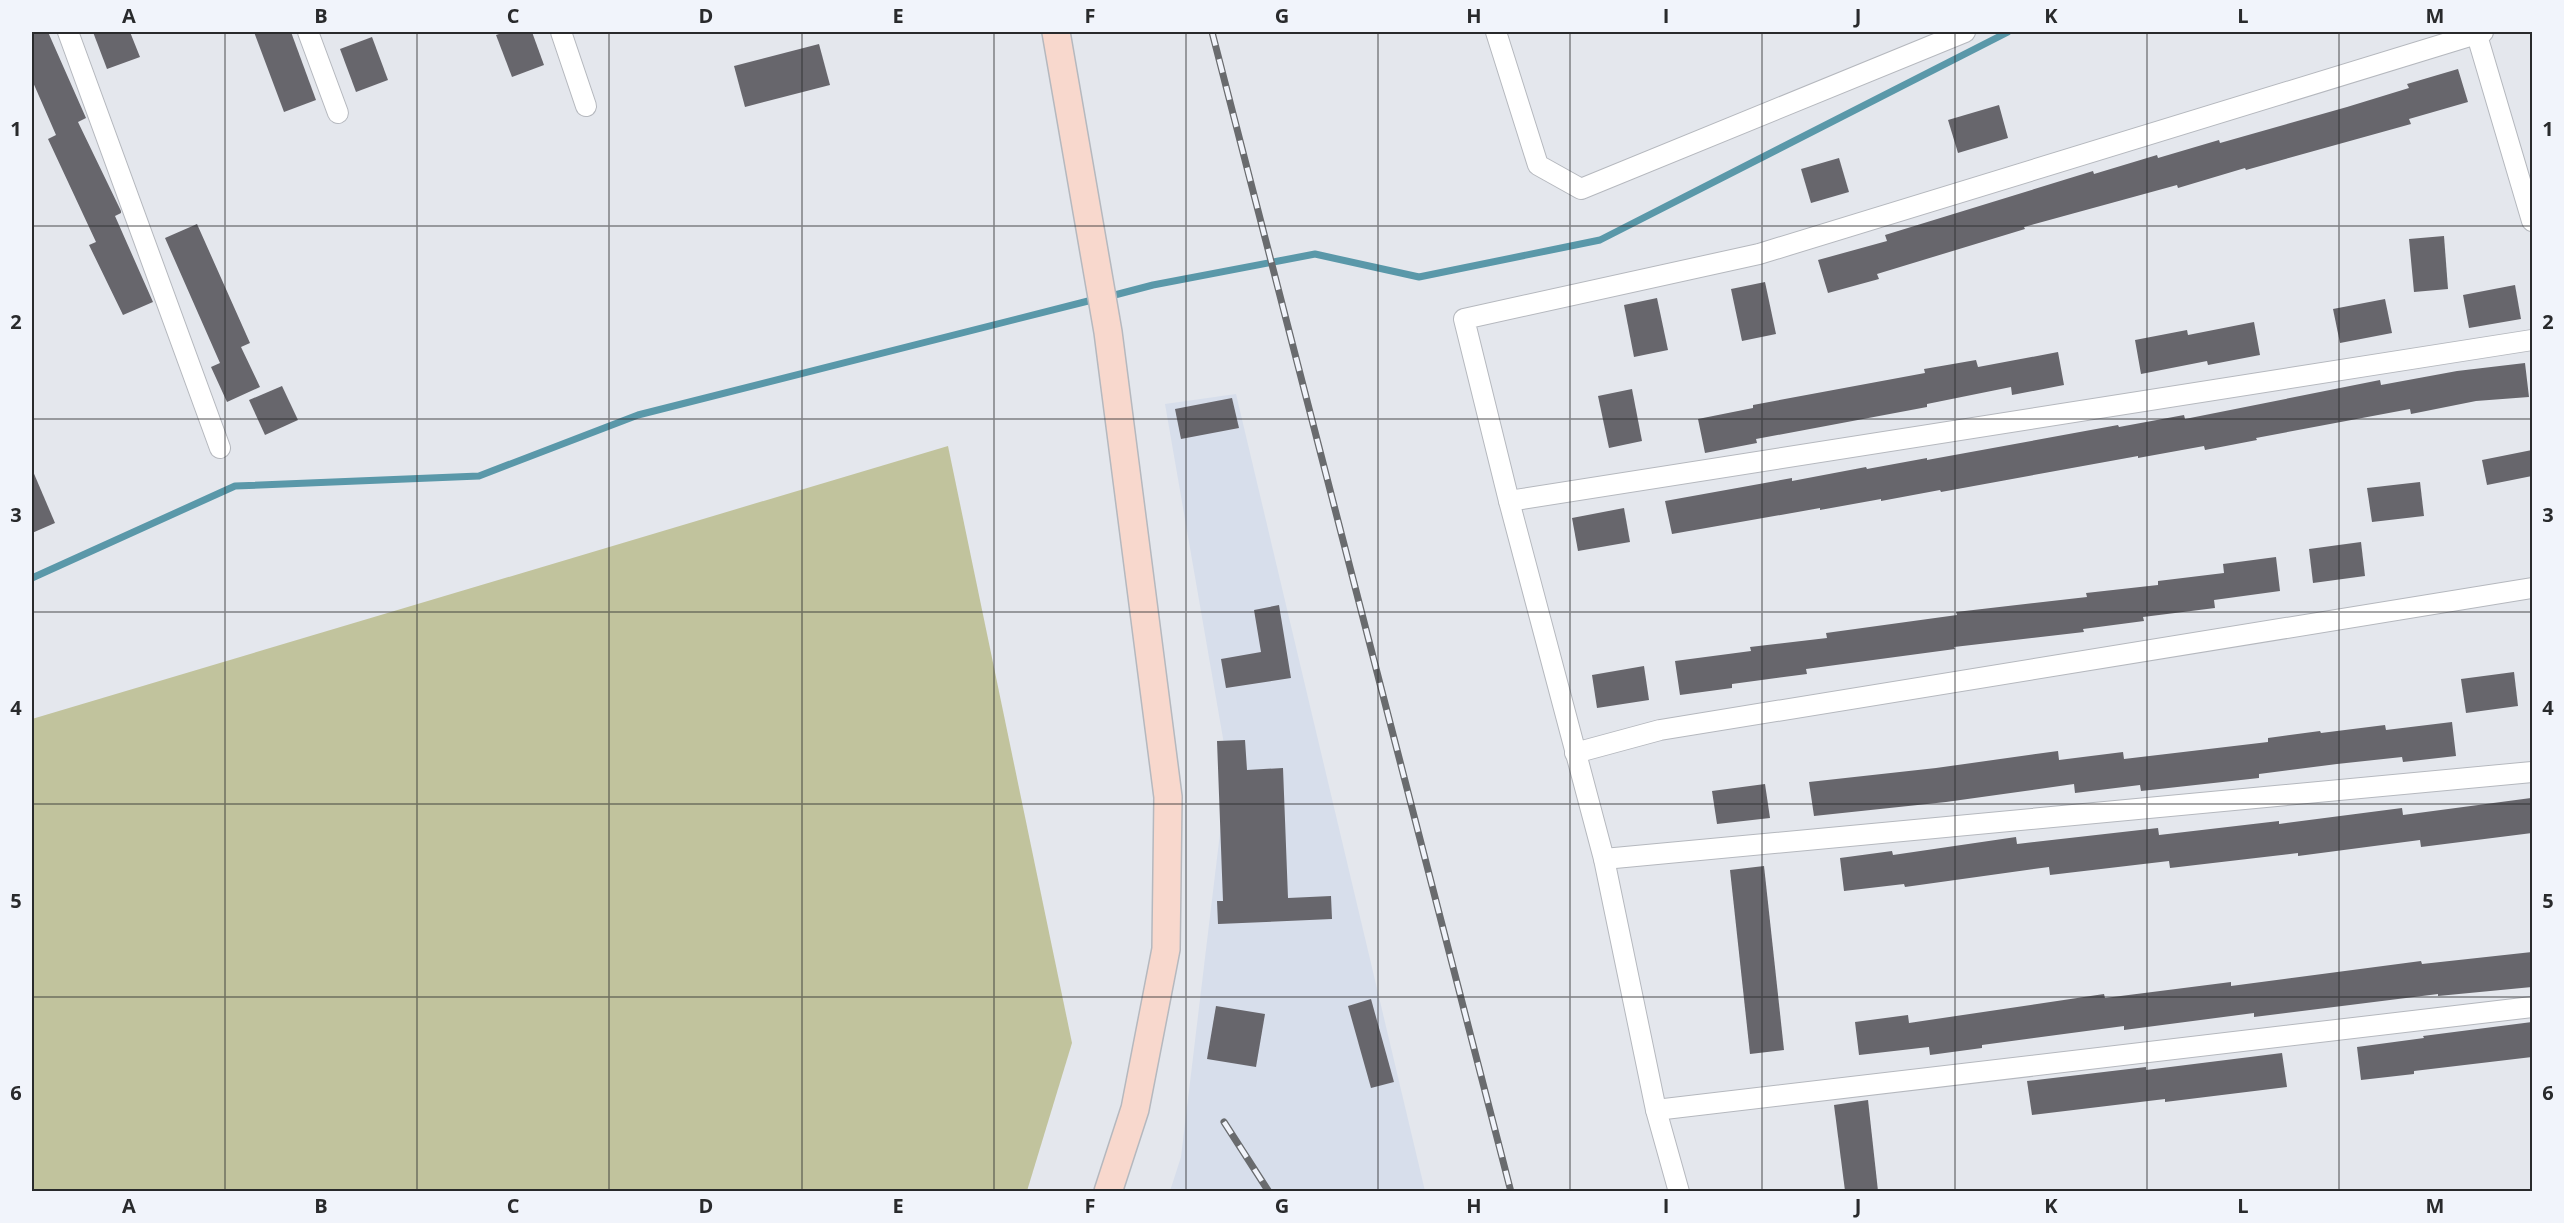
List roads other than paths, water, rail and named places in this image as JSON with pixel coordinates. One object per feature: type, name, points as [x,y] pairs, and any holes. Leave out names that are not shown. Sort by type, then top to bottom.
[{"type":"main road","points":[[1056,32],[1108,332],[1168,797],[1166,949],[1135,1109],[1108,1191]]},
{"type":"street","points":[[68,32],[220,448]]},
{"type":"street","points":[[308,32],[338,113]]},
{"type":"street","points":[[561,32],[586,106]]},
{"type":"street","points":[[1496,32],[1538,165],[1581,189],[1965,32]]},
{"type":"street","points":[[1679,1191],[1656,1110],[1604,859],[1509,501],[1464,319],[1760,254],[2478,32],[2532,221]]},
{"type":"street","points":[[1509,501],[2532,340]]},
{"type":"street","points":[[1575,753],[1660,730],[2532,588]]},
{"type":"street","points":[[1604,859],[2532,772]]},
{"type":"street","points":[[1656,1110],[2532,1007]]},
{"type":"waterway","points":[[1107,297],[1153,285],[1315,254],[1419,277],[1600,240],[2008,32]]},
{"type":"waterway","points":[[32,578],[235,486],[479,476],[638,415],[1096,299]]},
{"type":"railway","points":[[1212,32],[1511,1192]]},
{"type":"railway","points":[[1224,1122],[1269,1192]]}]
